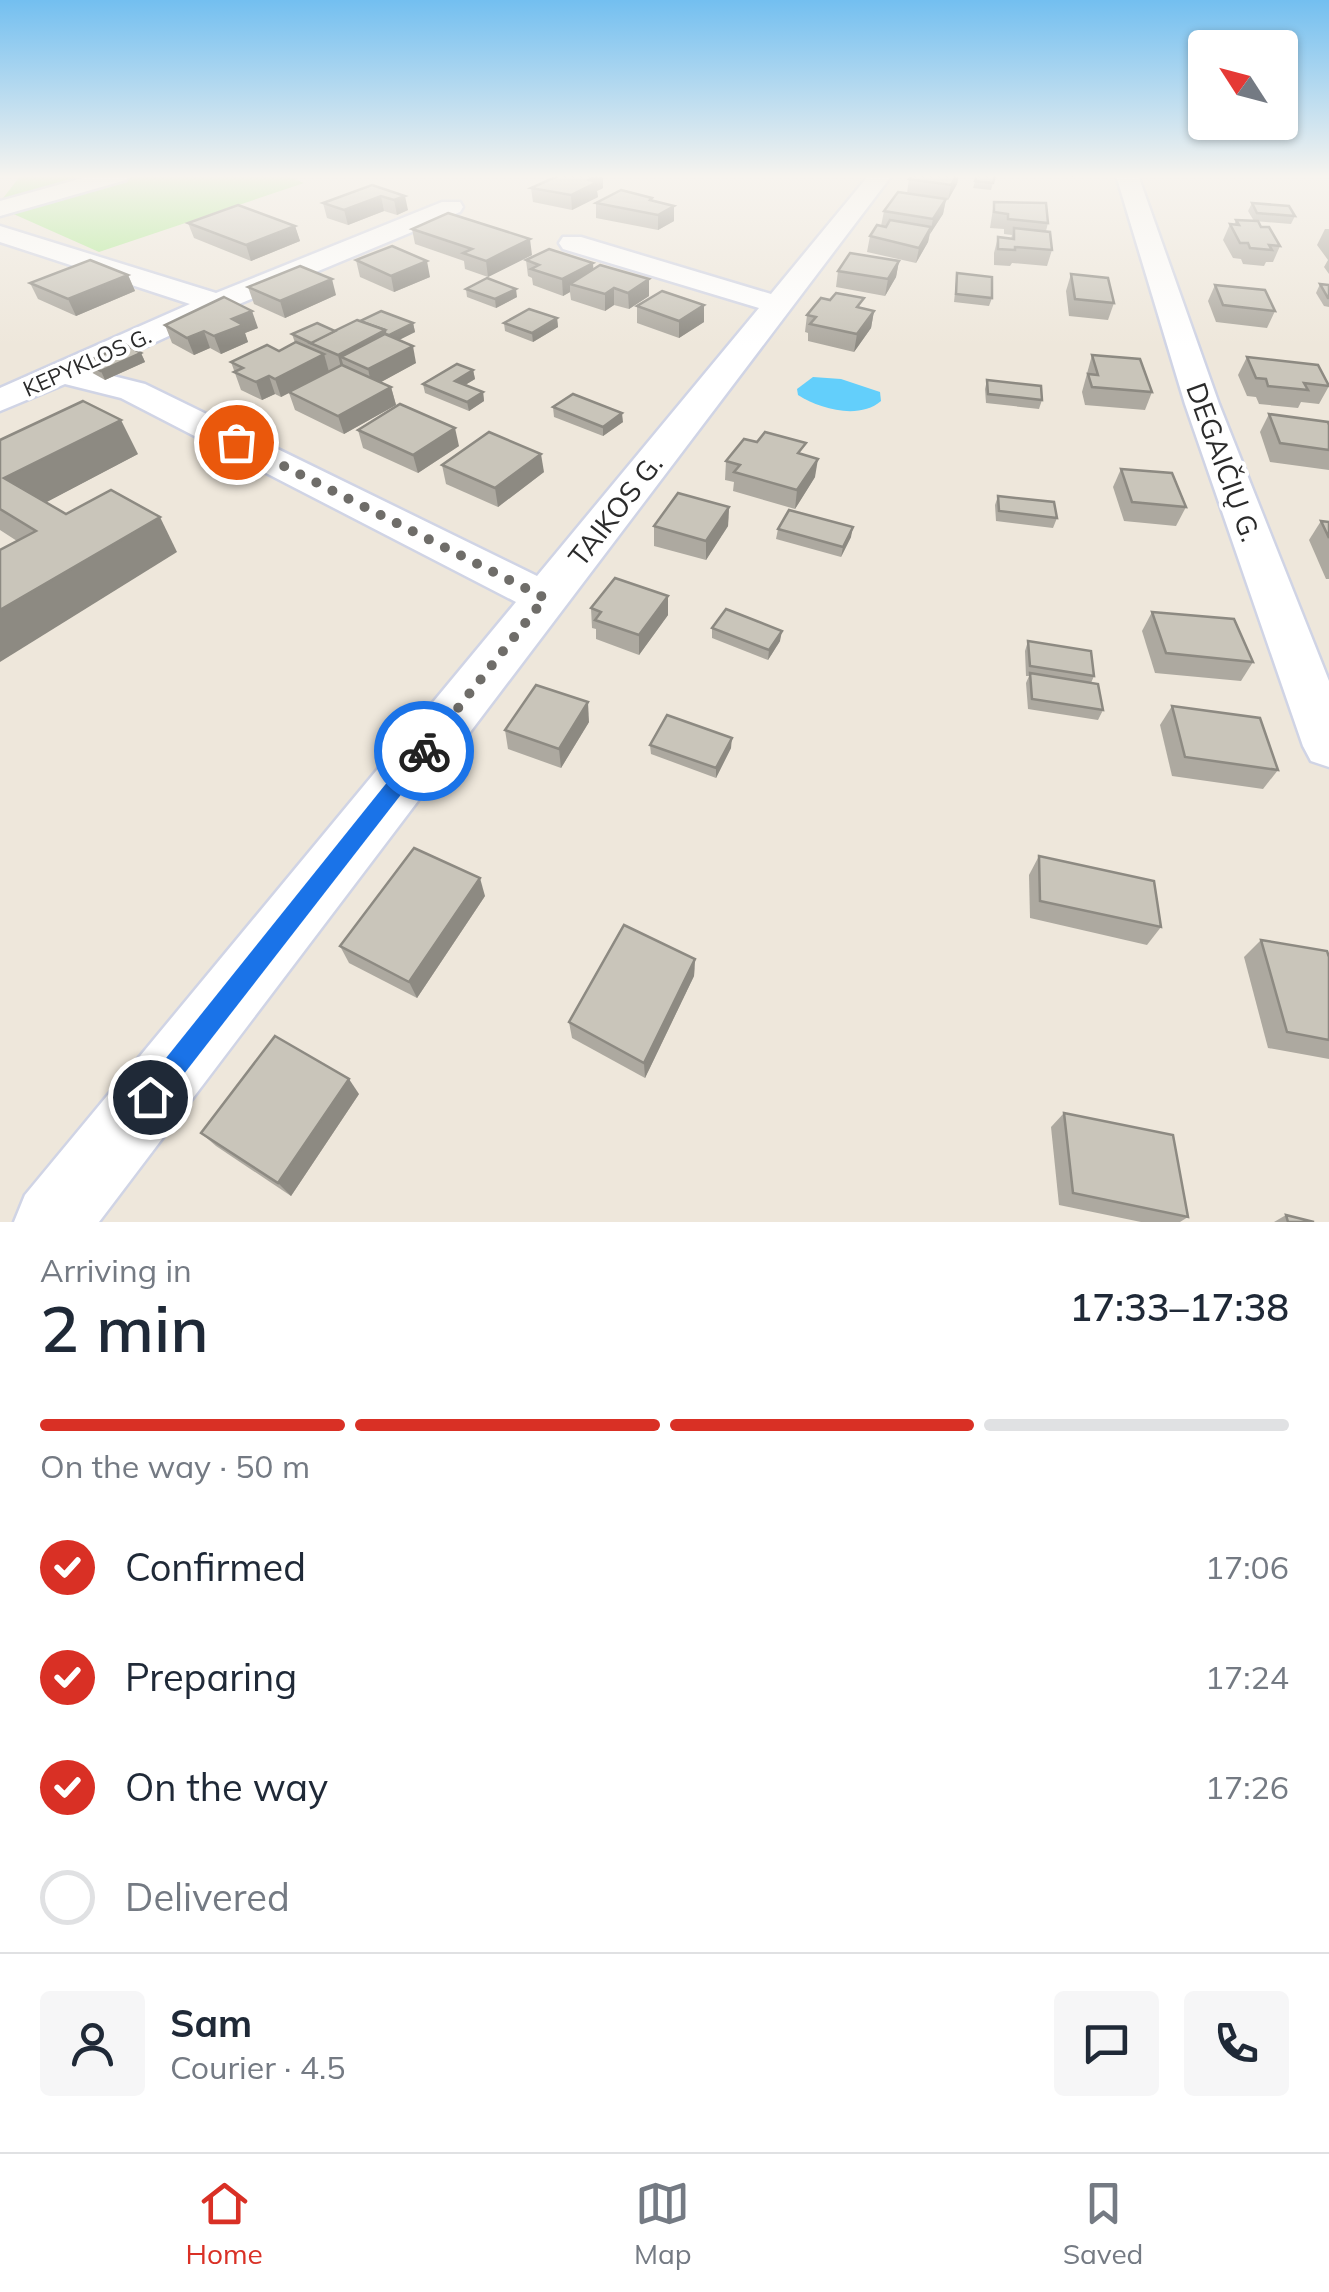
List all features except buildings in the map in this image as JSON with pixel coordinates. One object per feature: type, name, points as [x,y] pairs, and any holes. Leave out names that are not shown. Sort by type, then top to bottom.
[{"type":"street","name":"KEPYKLOS G.","points":[[0,401],[391,232]]},
{"type":"street","name":"TAIKOS G.","points":[[52,1222],[836,232]]},
{"type":"street","name":"DEGAIČIŲ G.","points":[[1146,232],[1202,404],[1329,746]]},
{"type":"street","points":[[0,234],[217,304]]},
{"type":"street","points":[[572,243],[778,305]]},
{"type":"street","points":[[62,373],[133,391],[545,598]]},
{"type":"green space","points":[[54,232],[158,232],[99,252]]},
{"type":"water","points":[[813,377],[841,379],[880,392],[881,401],[851,411],[817,405],[798,395],[797,389]]},
{"type":"way so far","points":[[236,442],[545,598],[424,751]]},
{"type":"route","points":[[150,1097],[424,751]]}]
